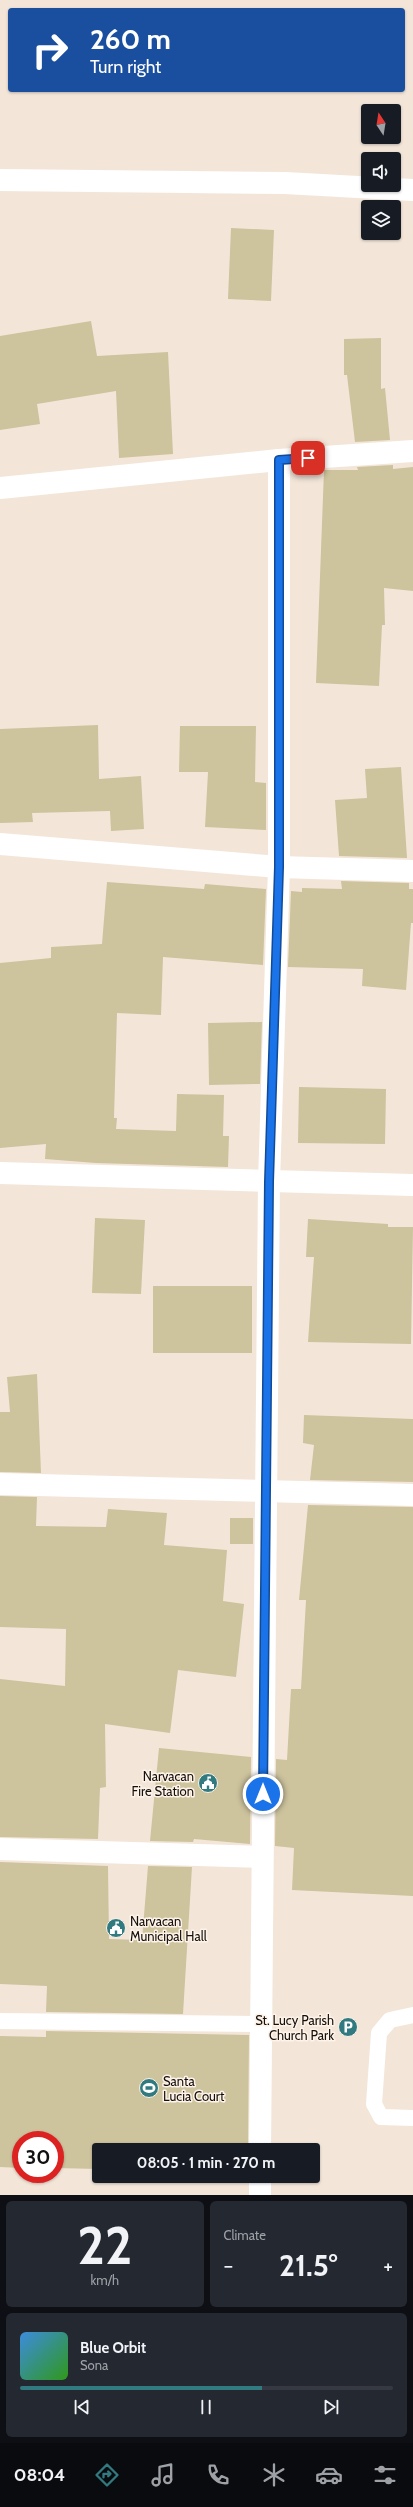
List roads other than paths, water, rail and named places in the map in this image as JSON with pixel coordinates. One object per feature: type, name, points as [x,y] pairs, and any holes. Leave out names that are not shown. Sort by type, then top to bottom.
[{"type":"street","points":[[0,180],[285,183],[413,190]]},
{"type":"street","points":[[0,488],[279,460],[413,451]]},
{"type":"street","points":[[260,2143],[269,1182],[279,867],[279,460]]},
{"type":"street","points":[[0,844],[279,867],[413,872]]},
{"type":"street","points":[[0,1174],[413,1185]]},
{"type":"street","points":[[0,1484],[413,1495]]},
{"type":"street","points":[[0,1849],[262,1858]]},
{"type":"street","points":[[260,2183],[260,2195]]},
{"type":"lane","points":[[413,2015],[390,2020],[379,2033],[374,2104],[381,2117],[413,2118]]},
{"type":"lane","points":[[0,2021],[261,2024]]},
{"type":"place","name":"Narvacan Fire Station","points":[[208,1783]]},
{"type":"place","name":"Narvacan Municipal Hall","points":[[116,1928]]},
{"type":"place","name":"St. Lucy Parish Church Park","points":[[348,2027]]},
{"type":"place","name":"Santa Lucia Court","points":[[149,2088]]}]
